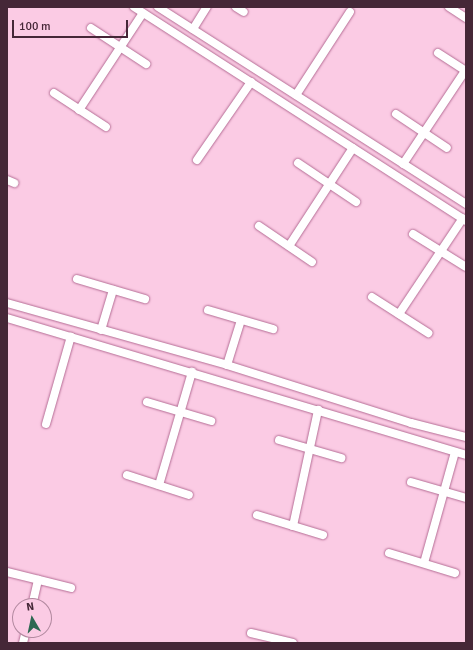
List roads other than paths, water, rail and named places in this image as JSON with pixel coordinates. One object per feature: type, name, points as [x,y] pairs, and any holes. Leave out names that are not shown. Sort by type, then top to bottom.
[{"type":"street","points":[[134,7],[464,220],[441,251],[399,314]]},
{"type":"street","points":[[158,7],[466,204]]},
{"type":"street","points":[[193,29],[207,7]]},
{"type":"street","points":[[236,7],[244,12]]},
{"type":"street","points":[[449,7],[466,18]]},
{"type":"street","points":[[296,95],[350,12]]},
{"type":"street","points":[[79,110],[143,13]]},
{"type":"street","points":[[91,28],[146,64]]},
{"type":"street","points":[[403,164],[466,71],[438,54]]},
{"type":"street","points":[[197,160],[250,82]]},
{"type":"street","points":[[54,93],[106,127]]},
{"type":"street","points":[[396,114],[447,148]]},
{"type":"street","points":[[288,246],[353,148]]},
{"type":"street","points":[[298,163],[356,202]]},
{"type":"street","points":[[259,226],[312,262]]},
{"type":"street","points":[[413,234],[466,267]]},
{"type":"street","points":[[77,279],[145,299]]},
{"type":"street","points":[[101,330],[113,290]]},
{"type":"street","points":[[372,297],[428,333]]},
{"type":"street","points":[[7,303],[228,365],[411,423],[466,437]]},
{"type":"street","points":[[208,310],[273,329]]},
{"type":"street","points":[[7,318],[466,455]]},
{"type":"street","points":[[228,365],[241,320]]},
{"type":"street","points":[[46,424],[71,336]]},
{"type":"street","points":[[159,485],[192,372]]},
{"type":"street","points":[[147,402],[211,422]]},
{"type":"street","points":[[293,526],[318,410]]},
{"type":"street","points":[[406,437],[411,423]]},
{"type":"street","points":[[279,440],[341,458]]},
{"type":"street","points":[[424,563],[455,452]]},
{"type":"street","points":[[127,475],[189,495]]},
{"type":"street","points":[[411,482],[466,498]]},
{"type":"street","points":[[257,515],[322,535]]},
{"type":"street","points":[[389,553],[455,572]]},
{"type":"street","points":[[7,572],[71,588]]},
{"type":"street","points":[[34,598],[38,580]]},
{"type":"street","points":[[251,633],[280,642],[293,643]]}]
